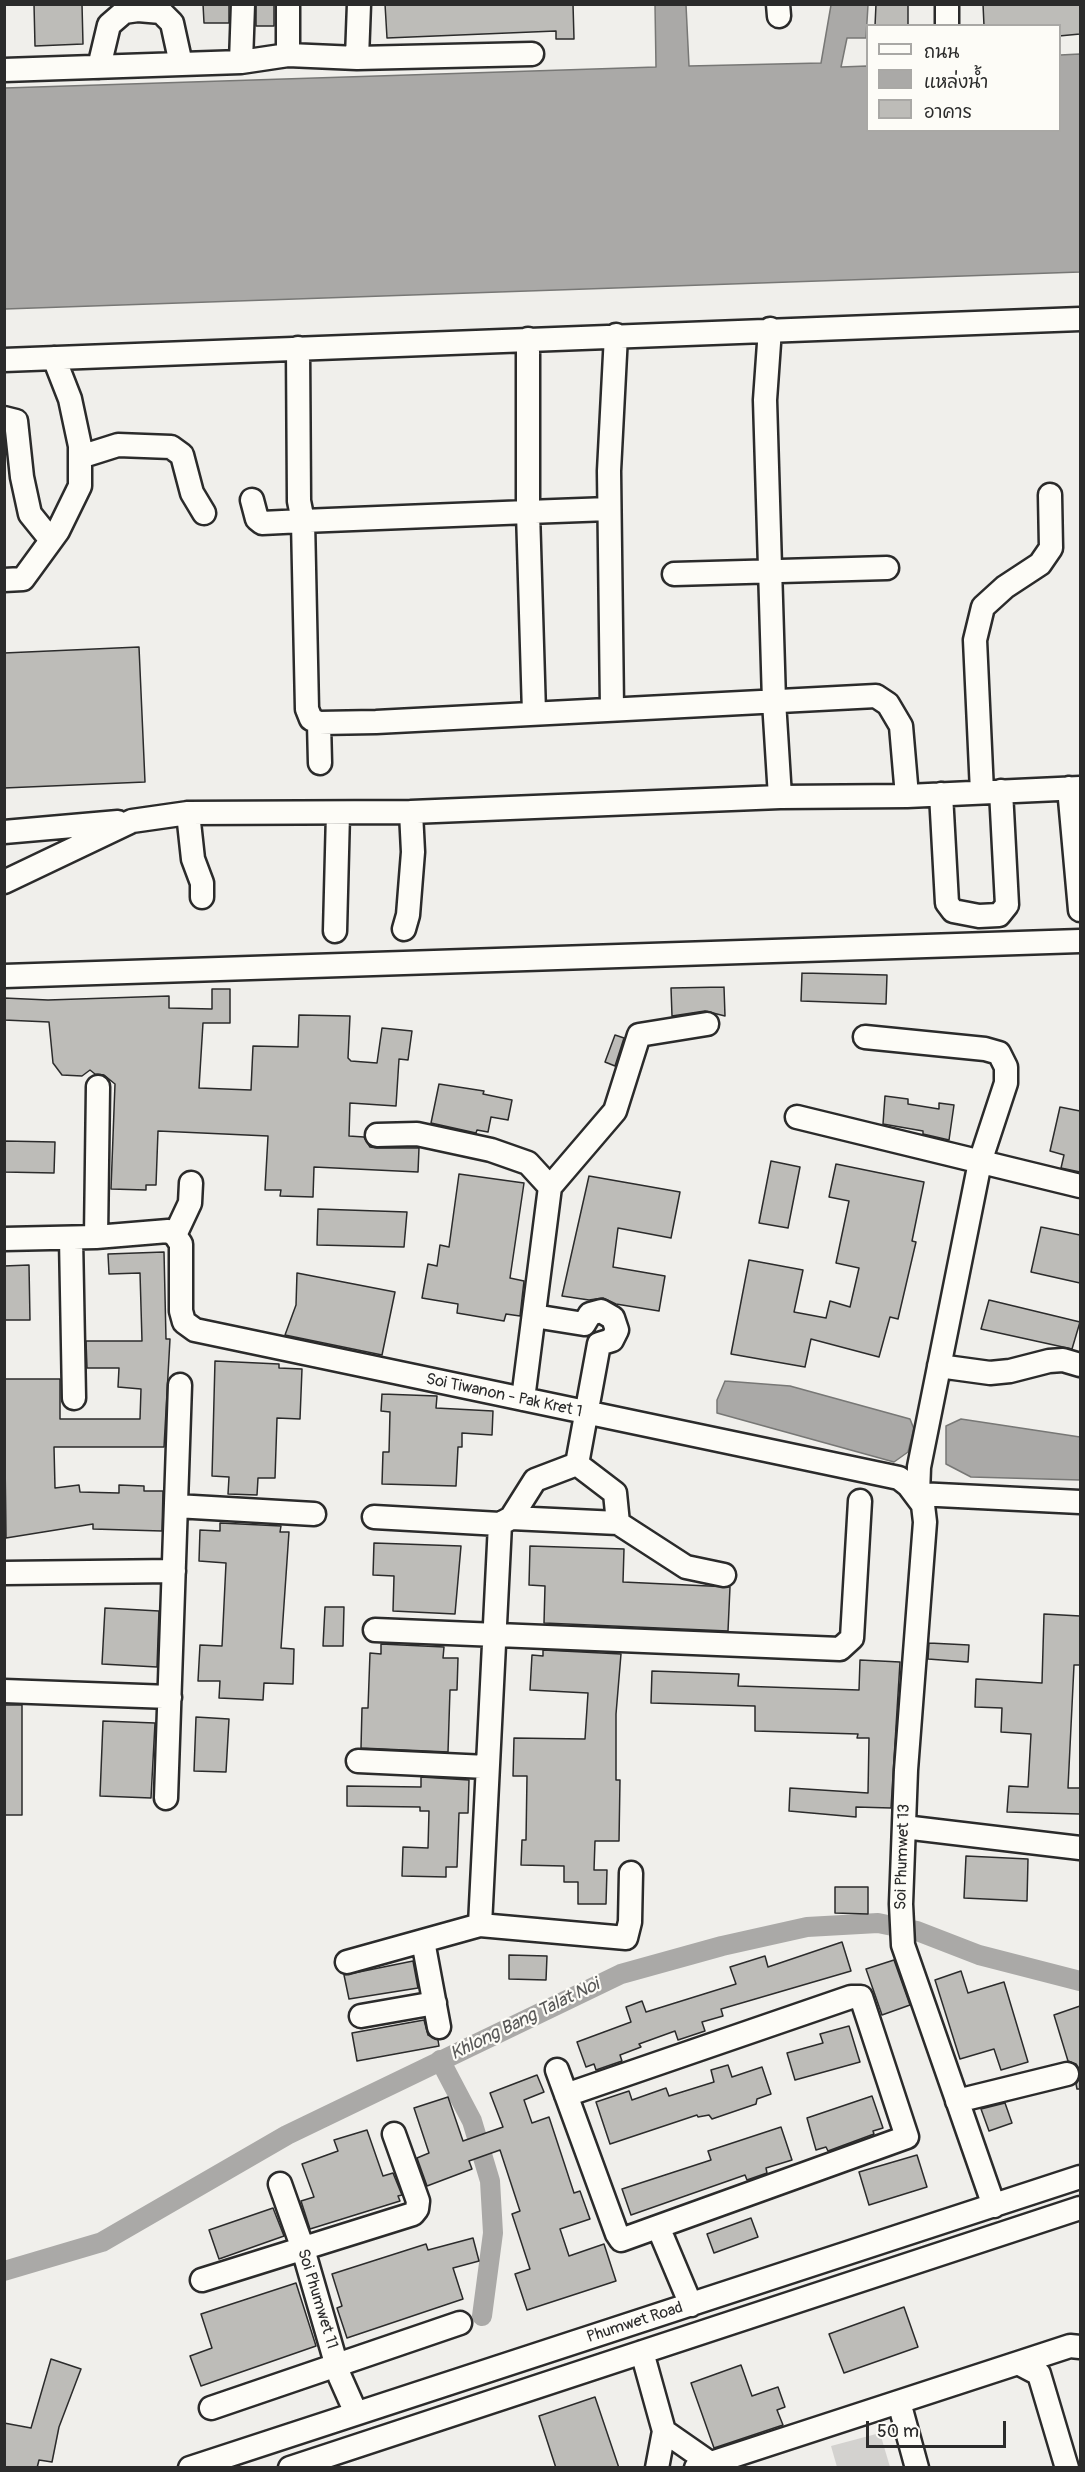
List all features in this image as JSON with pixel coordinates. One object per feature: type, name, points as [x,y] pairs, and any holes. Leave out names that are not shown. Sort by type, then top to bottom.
[{"type":"street","points":[[241,62],[243,4]]},
{"type":"street","points":[[288,4],[288,55]]},
{"type":"street","points":[[357,58],[359,4]]},
{"type":"street","points":[[946,4],[947,24]]},
{"type":"street","points":[[99,67],[109,25],[124,12],[138,10],[161,12],[171,23],[181,64]]},
{"type":"street","points":[[4,70],[241,62],[288,55],[357,58],[532,54]]},
{"type":"street","points":[[4,360],[770,329],[1080,319]]},
{"type":"street","points":[[770,329],[765,400],[774,701],[780,797]]},
{"type":"street","points":[[612,708],[609,509],[616,335]]},
{"type":"street","points":[[528,339],[528,512],[534,713]]},
{"type":"street","points":[[298,348],[299,501],[303,521],[306,709],[311,719],[319,723],[376,723],[612,708],[876,696],[885,702],[901,726],[907,796]]},
{"type":"street","points":[[4,580],[23,579],[51,540],[81,486],[80,457],[70,399],[54,357]]},
{"type":"street","points":[[4,418],[16,421],[22,477],[30,514],[51,540]]},
{"type":"street","points":[[80,457],[118,445],[171,447],[182,456],[192,493],[204,513]]},
{"type":"street","points":[[941,794],[947,903],[953,911],[979,916],[999,915],[1007,905],[975,640],[983,607],[1005,587],[1040,564],[1051,548],[1050,495]]},
{"type":"street","points":[[252,500],[257,519],[262,523],[609,509]]},
{"type":"street","points":[[674,574],[887,568]]},
{"type":"street","points":[[319,723],[320,763]]},
{"type":"street","points":[[4,832],[132,821],[188,813],[411,812],[780,797],[907,796],[1075,788],[1080,910]]},
{"type":"street","points":[[404,929],[408,915],[413,852],[411,812]]},
{"type":"street","points":[[188,813],[193,859],[202,884],[202,897]]},
{"type":"street","points":[[335,931],[338,813]]},
{"type":"street","points":[[9,877],[132,821]]},
{"type":"street","points":[[4,976],[1080,941]]},
{"type":"street","points":[[523,1399],[550,1187],[615,1111],[639,1035],[708,1024]]},
{"type":"street","name":"Soi Phumwet 13","points":[[865,1037],[986,1049],[999,1053],[1006,1067],[1006,1083],[980,1162],[919,1467],[918,1494],[923,1505],[925,1522],[904,1827],[901,1904],[903,1945],[994,2206]]},
{"type":"street","points":[[96,1237],[98,1087]]},
{"type":"street","points":[[797,1117],[1080,1186]]},
{"type":"street","points":[[377,1135],[417,1134],[491,1150],[528,1163],[550,1187]]},
{"type":"street","points":[[4,1239],[96,1237],[160,1230],[175,1235],[190,1203],[191,1183]]},
{"type":"street","name":"Soi Tiwanon - Pak Kret 1","points":[[175,1235],[181,1244],[181,1311],[184,1322],[195,1330],[899,1478],[918,1494]]},
{"type":"street","points":[[71,1238],[74,1398]]},
{"type":"street","points":[[534,1316],[584,1324],[590,1314],[601,1311],[613,1318],[616,1330],[612,1340],[599,1344],[577,1464]]},
{"type":"street","points":[[939,1366],[990,1373],[1010,1371],[1048,1361],[1063,1360],[1080,1365]]},
{"type":"street","points":[[166,1798],[180,1385]]},
{"type":"street","points":[[480,1925],[494,1635],[506,1521],[535,1480],[577,1464]]},
{"type":"street","points":[[577,1464],[615,1493],[618,1523]]},
{"type":"street","points":[[918,1494],[1080,1502]]},
{"type":"street","points":[[375,1630],[840,1649],[852,1638],[860,1501]]},
{"type":"street","points":[[176,1506],[314,1514]]},
{"type":"street","points":[[374,1517],[618,1523],[686,1567],[724,1575]]},
{"type":"street","points":[[4,1573],[174,1571]]},
{"type":"street","points":[[4,1691],[170,1697]]},
{"type":"street","points":[[357,1761],[487,1767]]},
{"type":"street","points":[[904,1827],[1080,1848]]},
{"type":"street","points":[[348,1962],[480,1925],[626,1938],[630,1922],[631,1873]]},
{"type":"street","points":[[423,1941],[439,2027]]},
{"type":"street","points":[[557,2070],[566,2095],[621,2240],[659,2229],[905,2140],[908,2133],[861,1997],[851,1997],[566,2095]]},
{"type":"street","points":[[361,2016],[435,2003]]},
{"type":"street","points":[[957,2101],[1067,2074]]},
{"type":"street","points":[[202,2280],[413,2214],[418,2200],[394,2134]]},
{"type":"street","name":"Phumwet Road","points":[[190,2468],[1080,2177]]},
{"type":"street","name":"Soi Phumwet 11","points":[[280,2184],[303,2249],[337,2365],[356,2413]]},
{"type":"street","name":"Phumwet Road","points":[[290,2468],[1080,2208]]},
{"type":"street","points":[[659,2229],[691,2304]]},
{"type":"street","points":[[211,2408],[460,2324]]},
{"type":"street","points":[[664,2431],[703,2465],[1070,2346],[1080,2347]]},
{"type":"street","points":[[642,2352],[664,2431],[657,2468]]},
{"type":"street","points":[[1018,2363],[1039,2374],[1067,2468]]},
{"type":"street","points":[[899,2402],[917,2468]]},
{"type":"shaded area","points":[[880,2433],[890,2467],[837,2467],[831,2446]]},
{"type":"water","points":[[655,5],[686,5],[689,66],[821,63],[831,5],[868,5],[866,38],[847,38],[841,67],[866,66],[866,132],[1061,132],[1061,55],[1080,54],[1080,272],[5,309],[5,88],[656,67]]},
{"type":"water","points":[[725,1381],[790,1386],[910,1419],[914,1429],[908,1452],[894,1462],[717,1413],[717,1400]]},
{"type":"water","points":[[961,1419],[1080,1437],[1080,1480],[971,1477],[946,1464],[946,1426]]},
{"type":"building","points":[[34,4],[82,4],[83,44],[35,46]]},
{"type":"building","points":[[203,4],[229,4],[229,23],[204,23]]},
{"type":"building","points":[[256,4],[274,4],[274,26],[256,26]]},
{"type":"building","points":[[385,4],[573,4],[574,39],[556,39],[556,31],[387,38]]},
{"type":"building","points":[[876,4],[908,4],[908,24],[875,24]]},
{"type":"building","points":[[983,4],[1080,4],[1080,34],[1061,36],[1061,24],[984,24]]},
{"type":"building","points":[[139,647],[145,782],[4,788],[4,653]]},
{"type":"building","points":[[802,973],[887,975],[886,1004],[801,1001]]},
{"type":"building","points":[[724,987],[725,1016],[705,1011],[672,1016],[671,988]]},
{"type":"building","points":[[212,989],[230,989],[230,1023],[203,1023],[199,1088],[251,1090],[253,1046],[298,1047],[299,1015],[350,1016],[348,1058],[351,1061],[377,1063],[382,1028],[412,1031],[408,1060],[399,1059],[396,1106],[350,1103],[349,1136],[364,1137],[370,1147],[419,1148],[418,1172],[314,1167],[313,1197],[280,1196],[281,1190],[265,1190],[268,1136],[158,1131],[156,1185],[146,1185],[146,1190],[111,1189],[115,1084],[104,1075],[95,1074],[90,1070],[82,1076],[62,1075],[53,1063],[49,1022],[4,1020],[4,998],[48,1000],[169,996],[169,1008],[212,1009]]},
{"type":"building","points":[[615,1035],[624,1038],[615,1066],[605,1062]]},
{"type":"building","points":[[439,1084],[484,1091],[483,1094],[512,1100],[508,1120],[491,1117],[488,1132],[477,1130],[476,1133],[431,1123]]},
{"type":"building","points":[[885,1096],[908,1099],[908,1104],[939,1109],[939,1103],[954,1105],[949,1140],[923,1134],[923,1131],[883,1124]]},
{"type":"building","points":[[1060,1107],[1080,1111],[1080,1172],[1061,1168],[1064,1155],[1050,1151]]},
{"type":"building","points":[[4,1141],[55,1142],[54,1173],[4,1172]]},
{"type":"building","points":[[771,1161],[800,1167],[788,1228],[759,1223]]},
{"type":"building","points":[[836,1164],[924,1182],[912,1241],[916,1242],[898,1319],[890,1317],[879,1357],[811,1339],[805,1367],[731,1354],[749,1260],[803,1270],[794,1312],[826,1318],[830,1301],[850,1307],[859,1268],[836,1263],[849,1201],[829,1197]]},
{"type":"building","points":[[459,1174],[524,1183],[510,1278],[524,1281],[520,1316],[506,1314],[504,1321],[457,1313],[458,1304],[422,1298],[428,1264],[437,1266],[440,1245],[449,1247]]},
{"type":"building","points":[[589,1176],[680,1192],[671,1238],[618,1228],[613,1267],[665,1276],[659,1311],[616,1304],[603,1298],[589,1300],[562,1296]]},
{"type":"building","points":[[318,1209],[407,1212],[404,1247],[317,1245]]},
{"type":"building","points":[[1041,1227],[1080,1235],[1080,1283],[1031,1272]]},
{"type":"building","points":[[164,1252],[166,1339],[170,1339],[164,1447],[54,1447],[55,1488],[79,1485],[80,1492],[119,1493],[119,1485],[144,1486],[144,1491],[163,1491],[162,1531],[93,1529],[93,1524],[6,1538],[4,1379],[60,1379],[60,1419],[140,1419],[141,1389],[118,1387],[119,1368],[87,1368],[86,1341],[142,1341],[140,1273],[109,1274],[108,1254]]},
{"type":"building","points":[[29,1265],[30,1320],[4,1320],[4,1266]]},
{"type":"building","points":[[297,1273],[395,1292],[382,1355],[285,1335],[296,1305]]},
{"type":"building","points":[[989,1300],[1080,1322],[1072,1349],[981,1329]]},
{"type":"building","points":[[215,1361],[279,1364],[279,1368],[302,1369],[300,1419],[277,1418],[275,1478],[258,1478],[257,1495],[228,1494],[229,1477],[212,1476]]},
{"type":"building","points":[[382,1394],[437,1396],[436,1408],[493,1411],[492,1435],[462,1433],[462,1447],[458,1447],[456,1486],[382,1484],[383,1452],[389,1452],[390,1412],[381,1411]]},
{"type":"building","points":[[220,1523],[281,1526],[280,1532],[289,1532],[281,1648],[294,1649],[293,1684],[264,1683],[263,1700],[219,1698],[220,1681],[198,1681],[200,1645],[222,1646],[226,1563],[199,1561],[200,1530],[220,1531]]},
{"type":"building","points":[[374,1543],[461,1546],[455,1614],[393,1611],[394,1576],[373,1575]]},
{"type":"building","points":[[530,1546],[624,1549],[623,1582],[730,1587],[728,1631],[544,1623],[545,1586],[529,1585]]},
{"type":"building","points":[[325,1607],[344,1607],[343,1646],[323,1646]]},
{"type":"building","points":[[105,1608],[159,1611],[157,1667],[102,1664]]},
{"type":"building","points":[[1044,1614],[1080,1616],[1080,1665],[1074,1665],[1068,1788],[1080,1788],[1080,1814],[1007,1812],[1009,1786],[1028,1787],[1031,1734],[1001,1732],[1002,1708],[975,1707],[976,1679],[1042,1683]]},
{"type":"building","points":[[929,1643],[969,1645],[968,1662],[928,1659]]},
{"type":"building","points":[[381,1644],[444,1647],[443,1658],[458,1658],[457,1690],[450,1690],[448,1752],[361,1748],[362,1708],[368,1708],[370,1653],[381,1654]]},
{"type":"building","points":[[543,1650],[621,1654],[616,1714],[616,1780],[620,1780],[619,1841],[595,1841],[594,1870],[607,1870],[606,1904],[578,1904],[578,1882],[564,1882],[564,1866],[521,1865],[522,1840],[526,1840],[527,1776],[513,1776],[514,1738],[585,1739],[588,1693],[530,1690],[532,1655],[543,1656]]},
{"type":"building","points":[[860,1660],[900,1662],[891,1808],[856,1807],[856,1817],[789,1811],[790,1788],[868,1793],[869,1738],[857,1738],[858,1734],[755,1731],[755,1706],[651,1703],[652,1671],[739,1674],[738,1686],[859,1690]]},
{"type":"building","points":[[4,1705],[22,1705],[22,1815],[4,1815]]},
{"type":"building","points":[[196,1717],[229,1719],[226,1772],[194,1771]]},
{"type":"building","points":[[103,1721],[155,1723],[151,1798],[100,1796]]},
{"type":"building","points":[[421,1777],[469,1780],[468,1813],[459,1813],[457,1867],[446,1867],[446,1877],[402,1876],[403,1847],[428,1848],[429,1811],[420,1811],[420,1807],[347,1806],[347,1786],[421,1787]]},
{"type":"building","points":[[966,1856],[1028,1859],[1027,1901],[964,1898]]},
{"type":"building","points":[[835,1887],[868,1887],[868,1914],[835,1913]]},
{"type":"building","points":[[842,1942],[851,1971],[721,2009],[723,2016],[702,2022],[705,2031],[678,2040],[675,2031],[639,2044],[641,2047],[620,2055],[622,2061],[596,2070],[594,2064],[586,2067],[577,2042],[631,2022],[626,2007],[642,2001],[646,2012],[736,1984],[730,1967],[765,1956],[768,1967]]},
{"type":"building","points":[[509,1955],[547,1956],[546,1980],[509,1979]]},
{"type":"building","points":[[894,1960],[910,2005],[882,2015],[866,1969]]},
{"type":"building","points":[[413,1961],[418,1988],[349,1999],[344,1975]]},
{"type":"building","points":[[961,1971],[968,1993],[1004,1982],[1028,2062],[1001,2070],[994,2049],[960,2059],[935,1980]]},
{"type":"building","points":[[1080,2006],[1080,2070],[1076,2064],[1068,2061],[1054,2015]]},
{"type":"building","points":[[424,2020],[428,2035],[438,2040],[439,2046],[357,2061],[352,2033]]},
{"type":"building","points":[[849,2026],[860,2062],[795,2080],[787,2053],[823,2043],[820,2034]]},
{"type":"building","points":[[728,2065],[732,2077],[762,2067],[771,2094],[757,2099],[756,2104],[712,2119],[709,2115],[698,2117],[697,2115],[610,2144],[596,2102],[629,2091],[632,2100],[666,2088],[669,2096],[714,2082],[711,2070]]},
{"type":"building","points":[[537,2075],[544,2092],[524,2100],[532,2123],[549,2117],[574,2193],[580,2191],[590,2219],[560,2229],[569,2256],[604,2244],[616,2281],[527,2310],[515,2274],[530,2269],[512,2214],[520,2211],[500,2150],[469,2161],[472,2169],[427,2186],[417,2158],[429,2153],[414,2108],[448,2097],[463,2141],[503,2127],[490,2093]]},
{"type":"building","points":[[1080,2078],[1080,2089],[1077,2089],[1076,2084]]},
{"type":"building","points":[[872,2096],[883,2128],[873,2131],[874,2134],[828,2151],[826,2147],[816,2150],[807,2118]]},
{"type":"building","points":[[1005,2103],[1012,2123],[989,2131],[981,2109]]},
{"type":"building","points":[[781,2127],[792,2160],[766,2168],[767,2173],[747,2180],[745,2175],[631,2215],[622,2189],[711,2160],[708,2151]]},
{"type":"building","points":[[367,2130],[383,2176],[393,2173],[402,2195],[398,2196],[400,2201],[310,2229],[301,2201],[314,2197],[302,2164],[338,2151],[334,2140]]},
{"type":"building","points":[[917,2155],[927,2187],[869,2205],[859,2172]]},
{"type":"building","points":[[273,2208],[284,2236],[219,2259],[209,2230]]},
{"type":"building","points":[[751,2218],[758,2237],[714,2253],[707,2234]]},
{"type":"building","points":[[473,2238],[479,2261],[453,2268],[463,2299],[347,2338],[337,2308],[342,2306],[332,2274],[426,2244],[428,2250]]},
{"type":"building","points":[[296,2283],[316,2346],[201,2386],[190,2356],[212,2348],[201,2314]]},
{"type":"building","points":[[904,2307],[918,2347],[844,2373],[829,2334]]},
{"type":"building","points":[[51,2359],[81,2369],[59,2427],[52,2462],[39,2460],[37,2468],[4,2468],[4,2423],[31,2428]]},
{"type":"building","points":[[741,2365],[752,2396],[778,2387],[785,2407],[777,2410],[783,2425],[714,2448],[691,2383]]},
{"type":"building","points":[[595,2397],[619,2468],[556,2468],[539,2416]]},
{"type":"waterway","name":"Khlong Bang Talat Noi","points":[[4,2271],[102,2242],[287,2135],[621,1974],[722,1946],[807,1927],[878,1923],[917,1931],[979,1955],[1080,1981]]},
{"type":"waterway","points":[[440,2060],[472,2121],[490,2181],[493,2233],[482,2316]]}]
